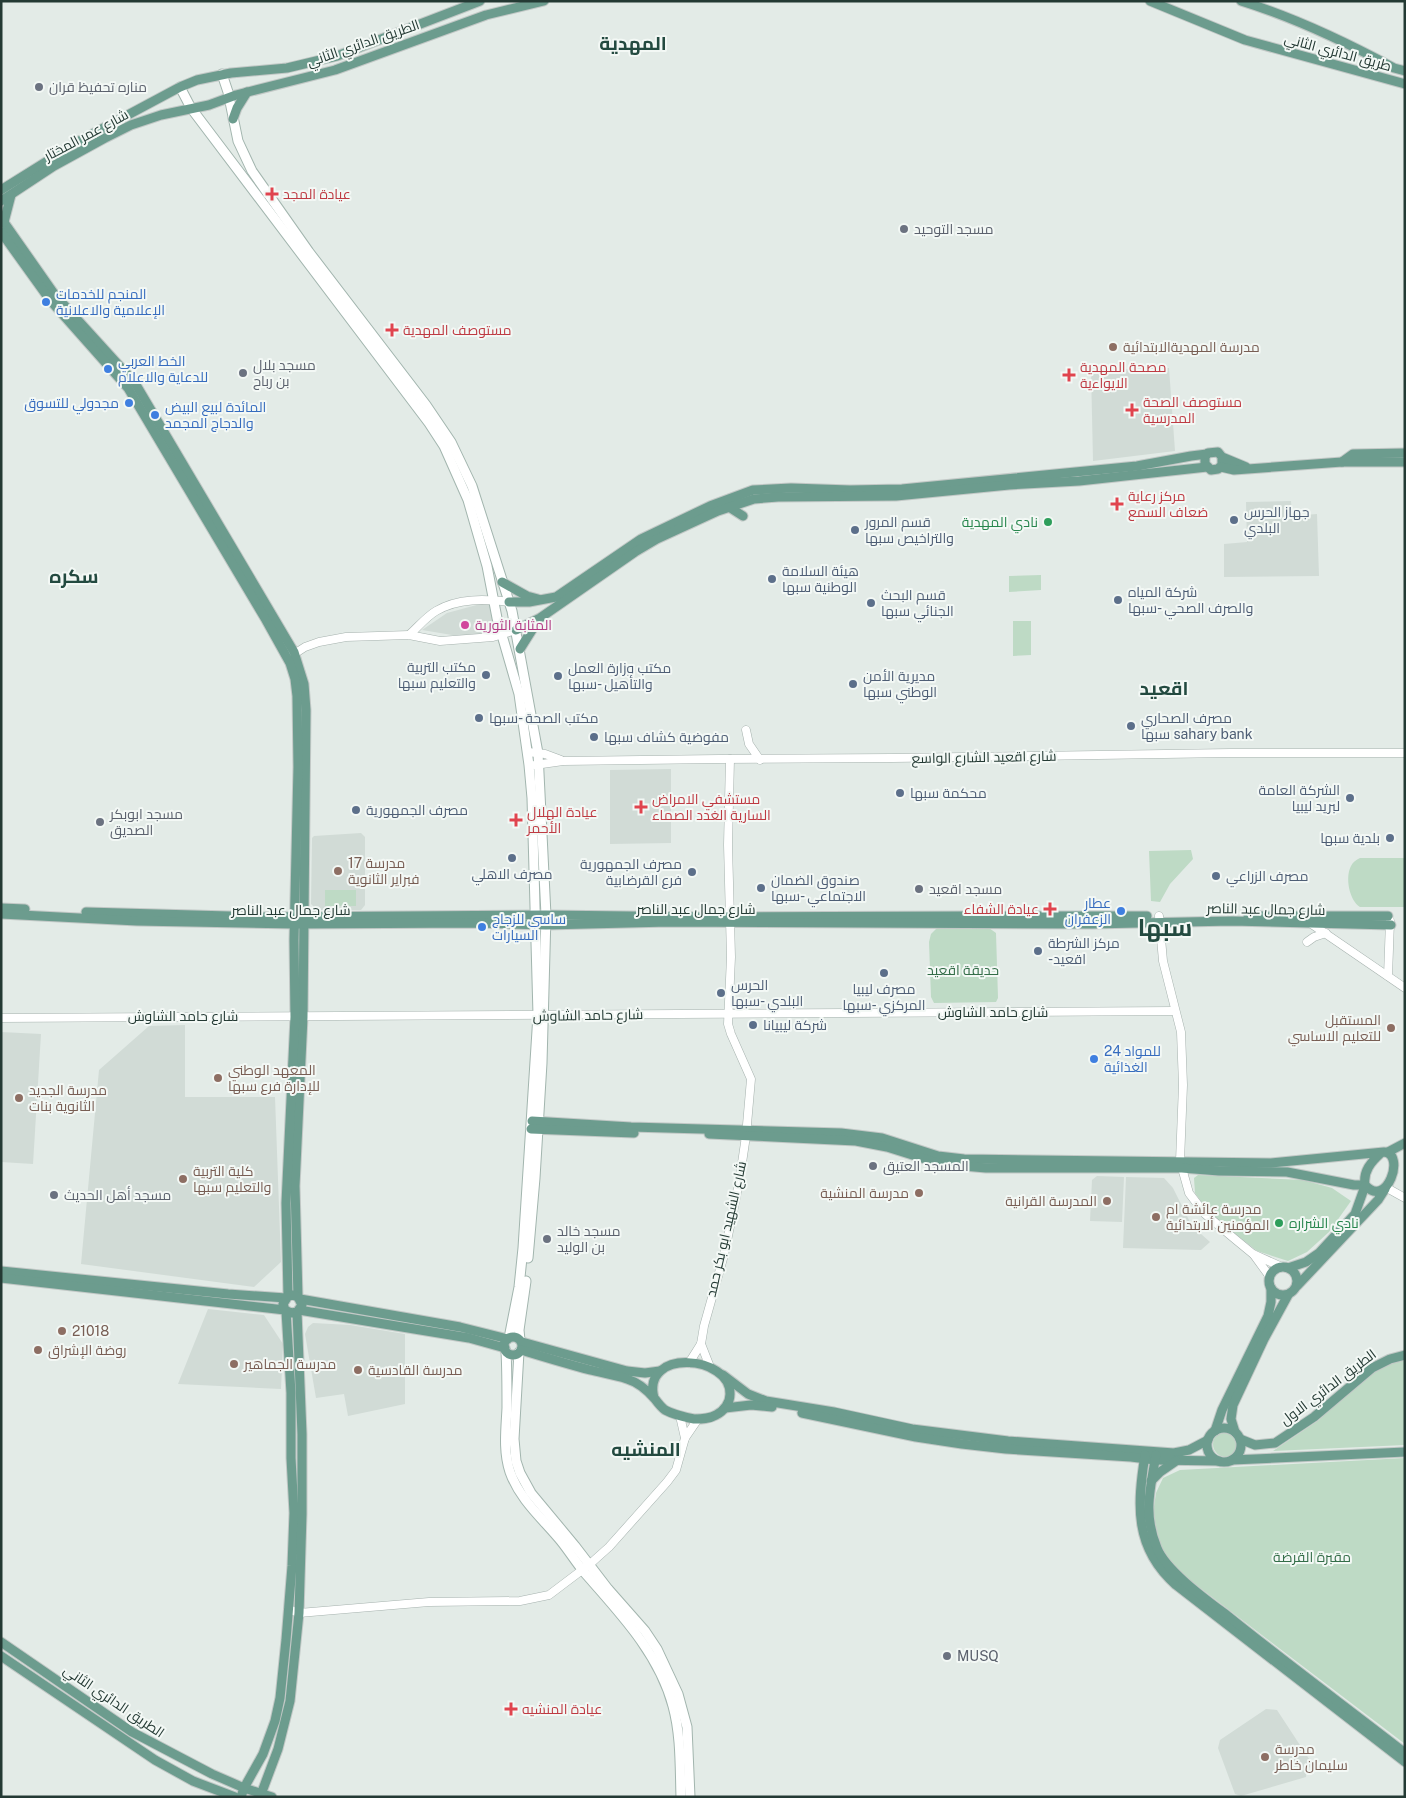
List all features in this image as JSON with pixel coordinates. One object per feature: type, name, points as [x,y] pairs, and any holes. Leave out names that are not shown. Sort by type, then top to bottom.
[{"type":"main road","name":"الطريق الدائري الثاني","points":[[180,87],[222,74],[287,68],[337,56],[480,1]]},
{"type":"main road","name":"الطريق الدائري الثاني","points":[[191,108],[209,106],[247,92],[335,70],[486,14],[544,1]]},
{"type":"main road","name":"طريق الدائري الثاني","points":[[1150,1],[1263,46],[1405,84]]},
{"type":"main road","points":[[1241,1],[1274,12],[1342,40],[1394,68],[1405,71]]},
{"type":"main road","points":[[222,74],[230,98],[238,141],[252,171],[309,252],[402,372],[451,442],[472,486],[509,602],[520,649],[538,753],[546,915],[529,1246],[520,1330],[514,1439],[516,1461],[531,1493],[645,1646],[666,1684],[677,1728],[681,1797]]},
{"type":"main road","points":[[180,87],[191,108],[429,423],[444,446],[468,500],[487,566],[497,618],[519,694],[528,752],[541,1015]]},
{"type":"main road","name":"شارع عمر المختار","points":[[1,190],[81,140],[180,87]]},
{"type":"main road","points":[[233,120],[237,108],[247,92]]},
{"type":"main road","points":[[156,101],[161,115]]},
{"type":"main road","name":"شارع عمر المختار","points":[[1,201],[54,166],[131,125],[191,108]]},
{"type":"main road","points":[[11,195],[3,220],[56,295],[135,384],[291,656],[297,696],[299,1017],[293,1298]]},
{"type":"main road","points":[[1,232],[50,300],[128,388],[291,656]]},
{"type":"main road","points":[[509,602],[546,600],[563,592],[641,540],[710,506],[752,490],[791,488],[902,489],[1127,467],[1215,452],[1249,468]]},
{"type":"main road","points":[[1342,462],[1353,454],[1405,453]]},
{"type":"main road","points":[[1207,454],[1205,461],[1207,467]]},
{"type":"main road","points":[[1221,467],[1223,462],[1222,456]]},
{"type":"main road","points":[[516,630],[540,618],[635,552],[657,539],[729,507],[754,499],[896,496],[1009,485],[1079,481],[1207,467],[1215,470],[1221,467],[1234,470],[1342,462],[1405,462]]},
{"type":"main road","points":[[729,507],[743,516]]},
{"type":"main road","points":[[502,582],[526,596],[546,600]]},
{"type":"main road","points":[[520,649],[530,630],[540,618]]},
{"type":"main road","name":"شارع جمال عبد الناصر","points":[[1,908],[203,917],[536,925],[729,920]]},
{"type":"main road","name":"شارع جمال عبد الناصر","points":[[1,914],[146,922],[546,915],[729,920],[1092,924],[1159,919],[1310,919],[1391,925]]},
{"type":"main road","name":"شارع جمال عبد الناصر","points":[[1159,919],[1173,922],[1388,916]]},
{"type":"main road","points":[[535,1125],[746,1132],[856,1140],[887,1147],[940,1164],[986,1168],[1271,1163],[1384,1153],[1394,1155],[1402,1168],[1392,1183],[1292,1293],[1288,1295],[1280,1308],[1233,1405],[1231,1419],[1238,1436],[1240,1451],[1232,1460]]},
{"type":"main road","points":[[535,1125],[519,1286],[509,1338],[506,1341],[505,1431],[509,1470],[518,1488],[532,1508],[608,1589],[657,1649],[673,1682],[687,1727],[690,1797]]},
{"type":"main road","points":[[725,1408],[759,1405],[916,1437],[1006,1449],[1131,1457],[1184,1452],[1208,1440],[1215,1431],[1222,1410],[1268,1316],[1271,1302],[1270,1277],[1275,1270],[1306,1262],[1319,1253],[1356,1214],[1365,1186],[1364,1175],[1366,1170],[1384,1153],[1405,1143]]},
{"type":"main road","points":[[1181,1165],[1220,1171],[1287,1172],[1365,1186],[1374,1192],[1386,1188]]},
{"type":"main road","points":[[1285,1268],[1296,1275],[1297,1286]]},
{"type":"main road","points":[[1,1271],[228,1294],[293,1298],[517,1338],[520,1346]]},
{"type":"main road","points":[[1,1278],[286,1310],[292,1313],[298,1311],[469,1338],[506,1349],[513,1354],[520,1346]]},
{"type":"main road","points":[[1271,1288],[1280,1295],[1288,1295]]},
{"type":"main road","points":[[243,1792],[263,1754],[275,1722],[280,1698],[292,1566],[294,1513],[286,1310],[284,1304],[293,1298]]},
{"type":"main road","points":[[260,1795],[278,1749],[290,1701],[299,1613],[302,1434],[298,1311],[302,1305],[293,1298]]},
{"type":"main road","points":[[520,1346],[627,1371],[645,1373],[660,1371]]},
{"type":"main road","points":[[520,1346],[634,1382],[654,1398],[665,1410],[680,1416],[698,1419],[713,1417],[725,1408],[729,1401],[729,1386],[723,1375]]},
{"type":"main road","name":"الطريق الدائري الاول","points":[[1238,1436],[1255,1445],[1262,1446],[1275,1443],[1314,1417],[1372,1368],[1390,1359],[1405,1355]]},
{"type":"main road","points":[[654,1398],[653,1383],[660,1371],[667,1365],[681,1362],[710,1367],[748,1394],[766,1401],[834,1412],[912,1429],[1145,1456]]},
{"type":"main road","points":[[1215,1431],[1226,1428],[1238,1436]]},
{"type":"main road","points":[[1208,1440],[1208,1450],[1214,1459],[1219,1461]]},
{"type":"main road","points":[[1156,1456],[1176,1461],[1219,1461],[1405,1452]]},
{"type":"main road","points":[[1145,1456],[1140,1505],[1144,1538],[1152,1557],[1172,1582],[1405,1762]]},
{"type":"main road","points":[[1156,1456],[1148,1505],[1152,1530],[1159,1552],[1176,1573],[1284,1661],[1405,1753]]},
{"type":"main road","points":[[1131,1457],[1143,1473]]},
{"type":"main road","points":[[1151,1481],[1176,1461]]},
{"type":"main road","name":"الطريق الدائري الثاني","points":[[1,1642],[132,1732],[243,1792],[272,1797]]},
{"type":"main road","name":"الطريق الدائري الثاني","points":[[1,1656],[155,1760],[194,1780],[235,1797]]},
{"type":"street","points":[[409,635],[437,611],[458,602],[494,600],[509,602]]},
{"type":"street","points":[[291,656],[319,642],[346,637],[409,635],[440,641],[502,635],[516,630]]},
{"type":"street","points":[[746,730],[749,744],[760,760]]},
{"type":"street","points":[[528,752],[538,753],[563,761]]},
{"type":"street","name":"شارع اقعيد الشارع الواسع","points":[[563,761],[1230,753],[1405,753]]},
{"type":"street","name":"شارع الشهيد ابو بكر حمد","points":[[689,1363],[701,1344],[727,1241],[739,1183],[751,1078],[729,1029],[731,957],[728,846],[730,759]]},
{"type":"street","points":[[529,765],[563,761]]},
{"type":"street","points":[[1388,916],[1391,925],[1388,976]]},
{"type":"street","points":[[1159,919],[1163,961],[1182,1032],[1181,1165],[1189,1193],[1200,1208],[1253,1254],[1270,1277]]},
{"type":"street","points":[[1310,919],[1326,933],[1405,988]]},
{"type":"street","points":[[1162,938],[1166,929],[1173,922]]},
{"type":"street","points":[[1307,942],[1314,937],[1326,933]]},
{"type":"street","name":"شارع حامد الشاوش","points":[[1,1018],[1176,1011]]},
{"type":"street","points":[[1386,1188],[1405,1198]]},
{"type":"street","points":[[1253,1254],[1285,1268]]},
{"type":"street","points":[[701,1344],[710,1367]]},
{"type":"street","points":[[680,1416],[684,1438]]},
{"type":"street","points":[[288,1609],[299,1613],[429,1602],[520,1602],[549,1595],[609,1547],[672,1476],[676,1470],[684,1438],[698,1419]]},
{"type":"shaded area","name":"مستوصف الصحة المدرسية","points":[[1169,368],[1175,451],[1093,461],[1091,370]]},
{"type":"shaded area","points":[[1291,501],[1292,516],[1317,514],[1319,576],[1224,577],[1224,544],[1247,542],[1246,502]]},
{"type":"shaded area","points":[[489,603],[496,634],[458,636],[422,630],[447,613]]},
{"type":"shaded area","name":"مستشفي الامراض السارية الغدد الصماء","points":[[671,769],[671,843],[610,844],[610,770]]},
{"type":"shaded area","name":"مدرسة 17 فبراير الثانوية","points":[[361,833],[365,837],[365,905],[361,910],[317,910],[311,904],[312,838],[314,836]]},
{"type":"shaded area","name":"كلية التربية والتعليم سبها","points":[[185,1025],[185,1097],[275,1097],[281,1262],[254,1287],[81,1264],[99,1070],[149,1026]]},
{"type":"shaded area","name":"مدرسة الجديد الثانوية بنات","points":[[1,1032],[41,1034],[33,1164],[1,1162]]},
{"type":"shaded area","name":"المدرسة القرانية","points":[[1097,1176],[1124,1177],[1122,1222],[1090,1221],[1092,1180]]},
{"type":"shaded area","name":"مدرسة عائشة ام المؤمنين ألابتدائية","points":[[1126,1177],[1164,1178],[1173,1188],[1192,1226],[1210,1242],[1201,1250],[1123,1248]]},
{"type":"shaded area","name":"مدرسة الجماهير","points":[[208,1309],[264,1315],[283,1344],[281,1389],[178,1384]]},
{"type":"shaded area","name":"مدرسة القادسية","points":[[313,1323],[350,1325],[405,1334],[405,1404],[348,1416],[344,1394],[316,1398],[305,1334],[308,1327]]},
{"type":"shaded area","name":"مدرسة سليمان خاطر","points":[[1266,1709],[1277,1710],[1315,1768],[1307,1767],[1306,1777],[1241,1796],[1235,1794],[1218,1748],[1220,1740]]},
{"type":"green space","points":[[1041,575],[1041,590],[1009,592],[1009,576]]},
{"type":"green space","points":[[1013,621],[1031,621],[1031,655],[1013,656]]},
{"type":"green space","points":[[1191,850],[1193,859],[1170,884],[1160,902],[1151,901],[1149,851]]},
{"type":"green space","points":[[1360,858],[1405,858],[1405,907],[1360,907],[1356,904],[1349,888],[1348,876],[1352,865]]},
{"type":"green space","points":[[325,890],[356,890],[356,906],[325,906]]},
{"type":"green space","name":"حديقة اقعيد","points":[[937,928],[989,928],[996,933],[998,998],[996,1002],[934,1003],[931,997],[929,942],[931,934]]},
{"type":"green space","name":"نادي الشراره","points":[[1198,1175],[1303,1180],[1332,1188],[1351,1201],[1329,1232],[1307,1252],[1288,1261],[1257,1251],[1210,1214],[1195,1193],[1194,1178]]},
{"type":"green space","points":[[1405,1356],[1405,1445],[1273,1451],[1319,1420],[1370,1371]]},
{"type":"green space","points":[[1226,1431],[1235,1435],[1239,1444],[1235,1453],[1226,1457],[1217,1453],[1213,1444],[1217,1435]]},
{"type":"green space","name":"مقبرة القرضة","points":[[1405,1458],[1405,1744],[1174,1568],[1161,1550],[1153,1513],[1156,1493],[1163,1478],[1180,1470]]},
{"type":"place","name":"مناره تحفيظ قران","points":[[39,87]]},
{"type":"place","name":"عيادة المجد","points":[[272,194]]},
{"type":"place","name":"مسجد التوحيد","points":[[904,229]]},
{"type":"place","name":"المنجم للخدمات الإعلامية والاعلانية","points":[[46,302]]},
{"type":"place","name":"مستوصف المهدية","points":[[392,330]]},
{"type":"place","name":"مدرسة المهديةالابتدائية","points":[[1113,347]]},
{"type":"place","name":"الخط العربي للدعاية والاعلام","points":[[108,369]]},
{"type":"place","name":"مسجد بلال بن رباح","points":[[243,373]]},
{"type":"place","name":"مصحة المهدية الايواءية","points":[[1069,375]]},
{"type":"place","name":"مجدولي للتسوق","points":[[129,403]]},
{"type":"place","name":"مستوصف الصحة المدرسية","points":[[1132,410]]},
{"type":"place","name":"المائدة لبيع البيض والدجاج المجمد","points":[[155,415]]},
{"type":"place","name":"مركز رعاية ضعاف السمع","points":[[1117,504]]},
{"type":"place","name":"جهاز الحرس البلدي","points":[[1234,520]]},
{"type":"place","name":"نادي المهدية","points":[[1048,522]]},
{"type":"place","name":"قسم المرور والتراخيص سبها","points":[[855,530]]},
{"type":"place","name":"هيئة السلامة الوطنية سبها","points":[[772,579]]},
{"type":"place","name":"شركة المياه والصرف الصحي -سبها","points":[[1118,600]]},
{"type":"place","name":"قسم البحث الجنائي سبها","points":[[871,603]]},
{"type":"place","name":"المثابة الثورية","points":[[465,625]]},
{"type":"place","name":"مكتب التربية والتعليم سبها","points":[[486,675]]},
{"type":"place","name":"مكتب وزارة العمل والتأهيل -سبها","points":[[558,676]]},
{"type":"place","name":"مديرية الأمن الوطني سبها","points":[[853,684]]},
{"type":"place","name":"مكتب الصحة -سبها","points":[[479,718]]},
{"type":"place","name":"مصرف الصحاري سبها sahary bank","points":[[1131,726]]},
{"type":"place","name":"مفوضية كشاف سبها","points":[[594,737]]},
{"type":"place","name":"محكمة سبها","points":[[900,793]]},
{"type":"place","name":"الشركة العامة لبريد ليبيا","points":[[1350,798]]},
{"type":"place","name":"مستشفي الامراض السارية الغدد الصماء","points":[[641,807]]},
{"type":"place","name":"مصرف الجمهورية","points":[[356,810]]},
{"type":"place","name":"عيادة الهلال الأحمر","points":[[516,820]]},
{"type":"place","name":"مسجد ابوبكر الصديق","points":[[100,822]]},
{"type":"place","name":"بلدية سبها","points":[[1390,838]]},
{"type":"place","name":"مصرف الاهلي","points":[[512,858]]},
{"type":"place","name":"مدرسة 17 فبراير الثانوية","points":[[338,871]]},
{"type":"place","name":"مصرف الجمهورية فرع القرضابية","points":[[692,872]]},
{"type":"place","name":"مصرف الزراعي","points":[[1216,876]]},
{"type":"place","name":"صندوق الضمان الاجتماعي -سبها","points":[[761,888]]},
{"type":"place","name":"مسجد اقعيد","points":[[919,889]]},
{"type":"place","name":"عيادة الشفاء","points":[[1050,909]]},
{"type":"place","name":"عطار الزعفران","points":[[1121,911]]},
{"type":"place","name":"ساسي للزجاج السيارات","points":[[482,927]]},
{"type":"place","name":"مركز الشرطة -اقعيد","points":[[1038,951]]},
{"type":"place","name":"مصرف ليبيا المركزي -سبها","points":[[884,973]]},
{"type":"place","name":"الحرس البلدي -سبها","points":[[721,993]]},
{"type":"place","name":"شركة ليبيانا","points":[[753,1025]]},
{"type":"place","name":"المستقبل للتعليم الاساسي","points":[[1391,1028]]},
{"type":"place","name":"24 للمواد الغذائية","points":[[1094,1059]]},
{"type":"place","name":"المعهد الوطني للإدارة فرع سبها","points":[[218,1078]]},
{"type":"place","name":"مدرسة الجديد الثانوية بنات","points":[[19,1098]]},
{"type":"place","name":"المسجد العتيق","points":[[873,1166]]},
{"type":"place","name":"كلية التربية والتعليم سبها","points":[[183,1179]]},
{"type":"place","name":"مدرسة المنشية","points":[[919,1193]]},
{"type":"place","name":"مسجد أهل الحديث","points":[[54,1195]]},
{"type":"place","name":"المدرسة القرانية","points":[[1107,1201]]},
{"type":"place","name":"مدرسة عائشة ام المؤمنين ألابتدائية","points":[[1156,1217]]},
{"type":"place","name":"نادي الشراره","points":[[1279,1223]]},
{"type":"place","name":"مسجد خالد بن الوليد","points":[[547,1239]]},
{"type":"place","name":"21018","points":[[62,1331]]},
{"type":"place","name":"روضة الإشراق","points":[[38,1350]]},
{"type":"place","name":"مدرسة الجماهير","points":[[234,1364]]},
{"type":"place","name":"مدرسة القادسية","points":[[358,1370]]},
{"type":"place","name":"MUSQ","points":[[947,1656]]},
{"type":"place","name":"عيادة المنشيه","points":[[511,1709]]},
{"type":"place","name":"مدرسة سليمان خاطر","points":[[1265,1757]]},
{"type":"district","name":"المهدية","points":[[633,43]]},
{"type":"district","name":"سكره","points":[[74,576]]},
{"type":"district","name":"اقعيد","points":[[1164,688]]},
{"type":"district","name":"سبها","points":[[1165,928]]},
{"type":"district","name":"المنشيه","points":[[646,1449]]}]
